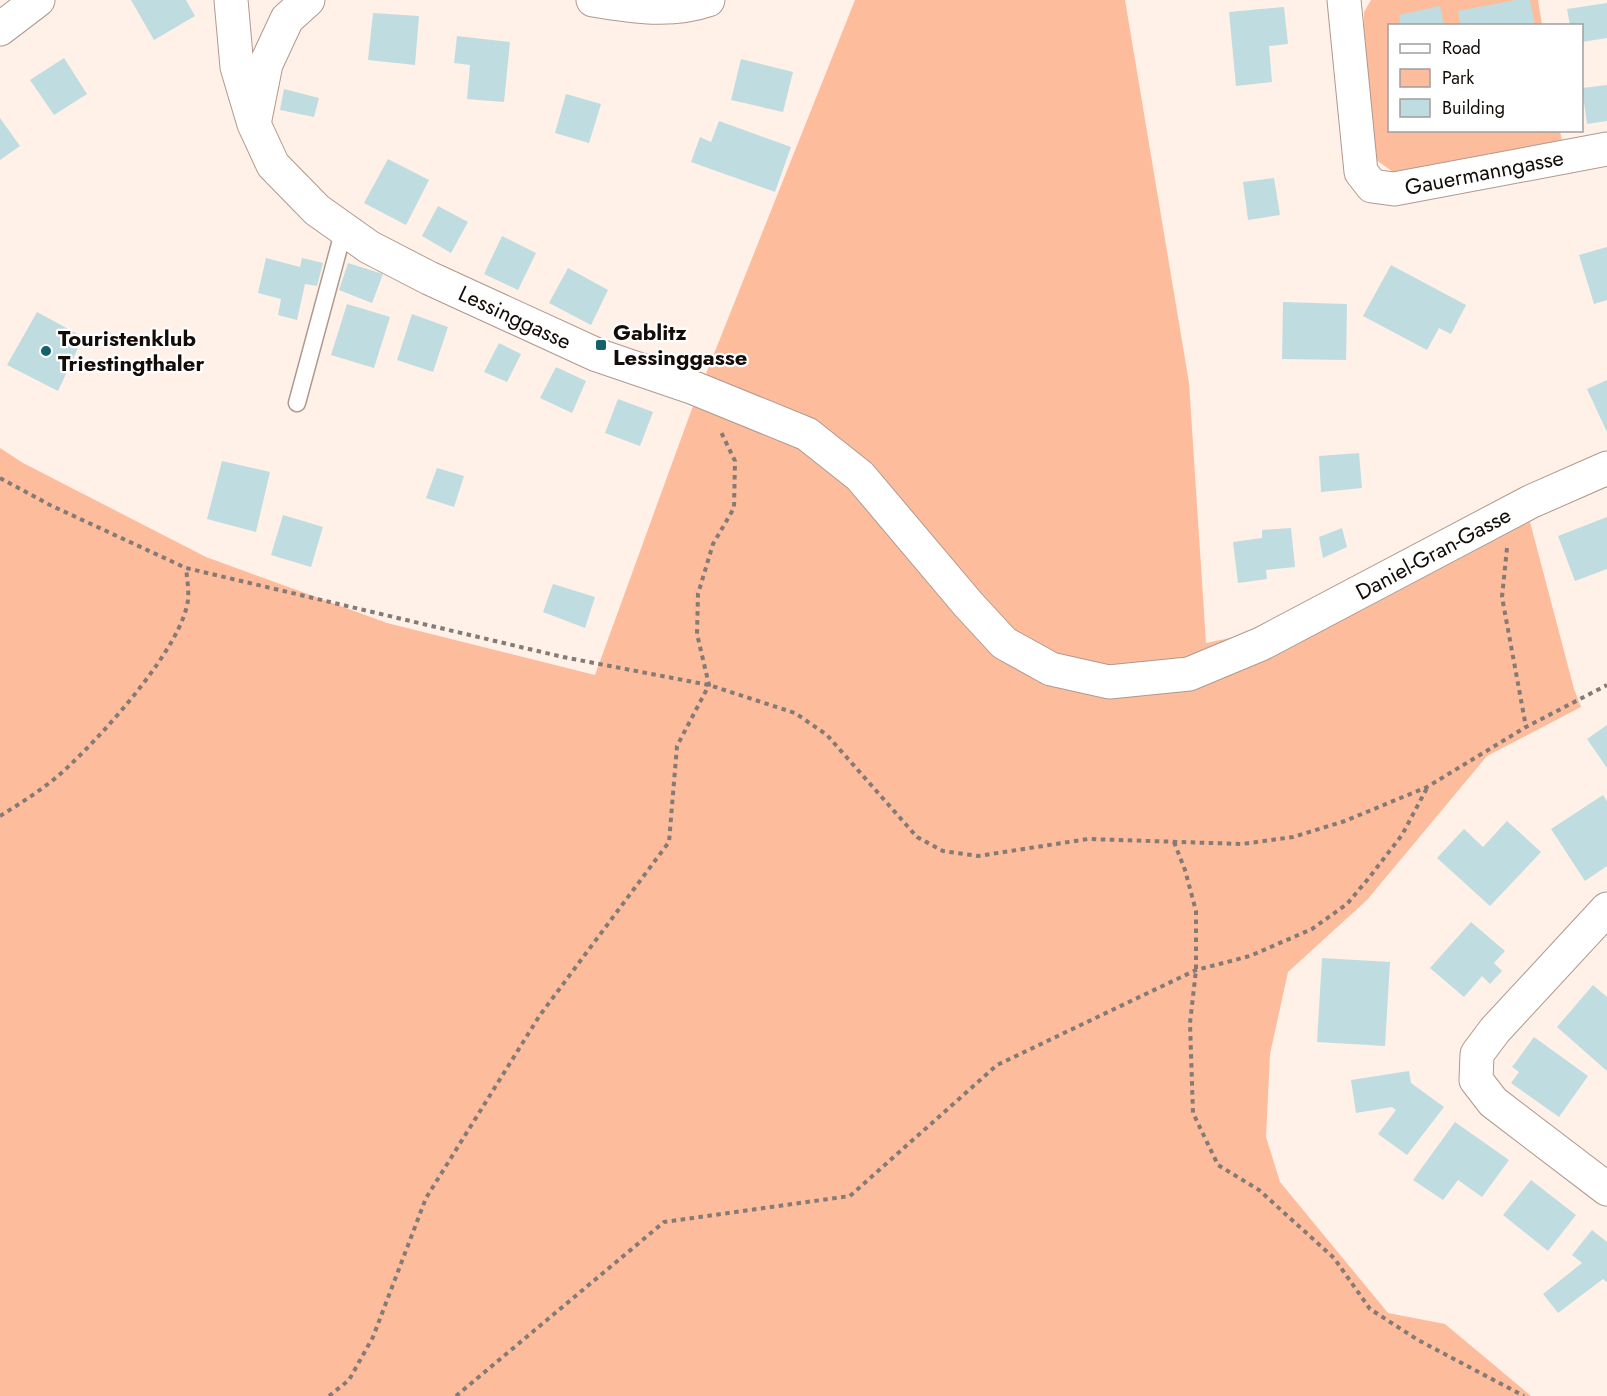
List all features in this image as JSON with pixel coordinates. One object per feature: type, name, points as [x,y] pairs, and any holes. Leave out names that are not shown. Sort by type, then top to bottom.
[{"type":"street","points":[[0,29],[38,0]]},
{"type":"street","name":"Lessinggasse","points":[[231,0],[237,67],[254,124],[273,165],[317,210],[369,247],[429,278],[586,350],[699,391],[807,434],[860,476],[968,604],[1005,643],[1051,669],[1109,682],[1189,674],[1261,644]]},
{"type":"street","points":[[254,124],[266,64],[286,19],[308,0]]},
{"type":"street","points":[[593,0],[642,8],[691,6],[708,0]]},
{"type":"street","name":"Gauermanngasse","points":[[1344,0],[1361,171],[1372,186],[1394,189],[1607,149]]},
{"type":"street","name":"Daniel-Gran-Gasse","points":[[1261,644],[1530,502],[1607,468]]},
{"type":"street","points":[[1607,909],[1483,1046],[1477,1054],[1476,1080],[1493,1102],[1607,1189]]},
{"type":"lane","points":[[297,403],[344,228]]},
{"type":"path","points":[[329,1396],[350,1380],[373,1337],[426,1198],[540,1015],[669,842],[677,746],[709,684],[697,634],[698,594],[713,544],[734,508],[735,461],[699,391]]},
{"type":"path","points":[[0,478],[50,505],[186,568],[563,657],[709,684],[795,713],[827,735],[917,837],[943,851],[978,856],[1088,839],[1242,844],[1293,837],[1345,821],[1427,787],[1526,727],[1607,685]]},
{"type":"path","points":[[1508,545],[1502,597],[1526,727]]},
{"type":"path","points":[[0,816],[30,798],[70,765],[147,678],[174,639],[188,602],[186,568]]},
{"type":"path","points":[[456,1396],[664,1222],[850,1196],[997,1065],[1196,969],[1250,956],[1302,934],[1347,904],[1402,835],[1427,787]]},
{"type":"path","points":[[1174,842],[1185,870],[1196,911],[1196,969],[1190,1023],[1193,1113],[1218,1165],[1258,1190],[1334,1258],[1370,1309],[1418,1340],[1524,1396]]},
{"type":"green space","points":[[855,0],[1125,0],[1189,383],[1206,643],[1361,611],[1530,522],[1574,689],[1581,707],[1487,756],[1367,900],[1288,972],[1270,1054],[1266,1137],[1280,1182],[1388,1313],[1445,1324],[1531,1396],[0,1396],[0,448],[23,463],[206,557],[387,623],[595,675],[690,414]]},
{"type":"green space","points":[[1371,0],[1538,0],[1542,24],[1388,24],[1388,132],[1560,132],[1562,141],[1393,172],[1375,159],[1364,12]]},
{"type":"building","points":[[131,0],[186,0],[195,16],[154,40]]},
{"type":"building","points":[[1516,0],[1530,0],[1535,24],[1461,24],[1458,11]]},
{"type":"building","points":[[1607,3],[1607,38],[1583,42],[1583,24],[1570,24],[1567,9]]},
{"type":"building","points":[[1440,6],[1444,24],[1401,24],[1399,15]]},
{"type":"building","points":[[1284,7],[1288,44],[1269,46],[1272,82],[1236,86],[1229,12]]},
{"type":"building","points":[[373,13],[419,16],[415,65],[368,60]]},
{"type":"building","points":[[457,36],[510,42],[504,102],[467,99],[470,65],[454,63]]},
{"type":"building","points":[[64,58],[87,94],[54,115],[30,80]]},
{"type":"building","points":[[741,59],[793,72],[783,112],[731,100]]},
{"type":"building","points":[[1607,85],[1607,121],[1587,124],[1583,88]]},
{"type":"building","points":[[284,89],[319,98],[314,117],[280,110]]},
{"type":"building","points":[[566,94],[601,104],[589,143],[555,133]]},
{"type":"building","points":[[0,118],[20,146],[0,160]]},
{"type":"building","points":[[719,121],[791,147],[775,192],[691,162],[700,137],[711,142]]},
{"type":"building","points":[[388,159],[429,180],[406,225],[364,203]]},
{"type":"building","points":[[1274,178],[1280,215],[1248,220],[1243,182]]},
{"type":"building","points":[[438,206],[468,222],[451,253],[422,236]]},
{"type":"building","points":[[502,236],[536,253],[518,290],[484,274]]},
{"type":"building","points":[[1607,247],[1607,300],[1594,304],[1579,255]]},
{"type":"building","points":[[266,258],[300,267],[302,258],[323,263],[317,286],[305,284],[297,320],[278,315],[281,299],[258,293]]},
{"type":"building","points":[[348,263],[383,274],[372,303],[339,290]]},
{"type":"building","points":[[1391,265],[1466,305],[1451,334],[1439,328],[1427,350],[1363,316]]},
{"type":"building","points":[[568,268],[608,290],[591,325],[549,303]]},
{"type":"building","points":[[1283,302],[1347,304],[1346,360],[1282,359]]},
{"type":"building","points":[[347,304],[390,317],[374,368],[331,355]]},
{"type":"building","name":"Touristenklub Triestingthaler","points":[[37,312],[83,337],[58,391],[7,365]]},
{"type":"building","points":[[412,314],[448,327],[433,372],[397,360]]},
{"type":"building","points":[[499,343],[521,354],[507,382],[484,372]]},
{"type":"building","points":[[556,367],[586,381],[572,413],[540,398]]},
{"type":"building","points":[[1607,380],[1607,432],[1587,389]]},
{"type":"building","points":[[618,399],[653,412],[640,446],[605,433]]},
{"type":"building","points":[[1359,453],[1362,488],[1321,492],[1319,456]]},
{"type":"building","points":[[222,461],[270,472],[256,532],[207,519]]},
{"type":"building","points":[[437,468],[464,476],[454,507],[426,498]]},
{"type":"building","points":[[283,515],[323,527],[311,567],[271,555]]},
{"type":"building","points":[[1607,517],[1607,569],[1575,581],[1558,536]]},
{"type":"building","points":[[1291,528],[1295,567],[1266,570],[1267,579],[1238,583],[1233,542],[1262,538],[1262,530]]},
{"type":"building","points":[[1342,528],[1347,547],[1323,558],[1319,537]]},
{"type":"building","points":[[553,584],[595,597],[585,628],[543,612]]},
{"type":"building","points":[[1607,725],[1607,768],[1587,739]]},
{"type":"building","points":[[1603,795],[1607,801],[1607,866],[1585,881],[1551,829]]},
{"type":"building","points":[[1507,821],[1541,852],[1490,906],[1437,858],[1464,829],[1483,847]]},
{"type":"building","points":[[1471,922],[1505,951],[1494,963],[1502,971],[1490,984],[1482,976],[1464,997],[1430,968]]},
{"type":"building","points":[[1322,958],[1390,962],[1385,1046],[1317,1042]]},
{"type":"building","points":[[1593,985],[1607,997],[1607,1071],[1557,1027]]},
{"type":"building","points":[[1534,1037],[1588,1076],[1559,1117],[1511,1083],[1519,1072],[1512,1067]]},
{"type":"building","points":[[1409,1071],[1411,1083],[1444,1107],[1407,1155],[1378,1134],[1396,1110],[1392,1107],[1356,1113],[1351,1080]]},
{"type":"building","points":[[1455,1122],[1509,1160],[1482,1197],[1458,1180],[1443,1200],[1413,1180]]},
{"type":"building","points":[[1531,1180],[1576,1215],[1548,1251],[1503,1215]]},
{"type":"building","points":[[1592,1230],[1607,1242],[1607,1282],[1603,1279],[1558,1313],[1543,1294],[1582,1263],[1572,1255]]},
{"type":"place","name":"Gablitz Lessinggasse","points":[[601,345]]},
{"type":"place","name":"Touristenklub Triestingthaler","points":[[46,351]]}]
